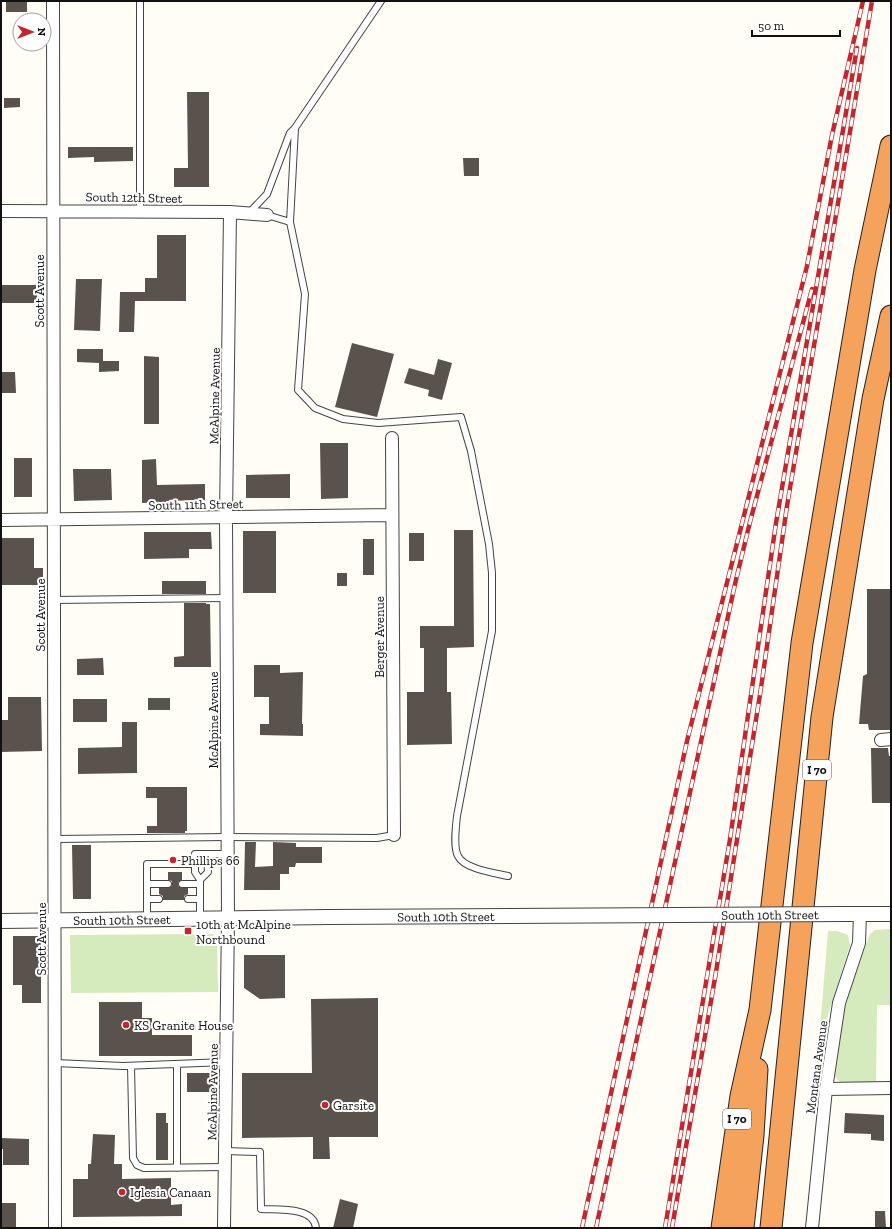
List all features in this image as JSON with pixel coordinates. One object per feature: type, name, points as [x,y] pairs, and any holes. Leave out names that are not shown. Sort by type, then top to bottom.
[{"type":"highway","name":"I 70","points":[[722,1228],[741,1096],[760,1010],[802,643],[865,270],[891,146]]},
{"type":"highway","name":"I 70","points":[[771,1228],[822,716],[873,398],[891,316]]},
{"type":"highway","points":[[743,1228],[753,1135],[760,1010]]},
{"type":"street","name":"Scott Avenue","points":[[53,1],[55,1228]]},
{"type":"street","name":"South 12th Street","points":[[1,211],[53,210],[230,212],[267,215]]},
{"type":"street","name":"McAlpine Avenue","points":[[224,1228],[228,918],[226,517],[230,212]]},
{"type":"street","name":"Berger Avenue","points":[[392,438],[394,835]]},
{"type":"street","name":"South 11th Street","points":[[1,520],[392,516]]},
{"type":"street","name":"Montana Avenue","points":[[812,1228],[826,1089],[839,1003],[859,943],[860,914]]},
{"type":"street","name":"South 10th Street","points":[[1,921],[55,919],[891,914]]},
{"type":"street","points":[[826,1089],[891,1088]]},
{"type":"lane","points":[[140,1],[140,211]]},
{"type":"lane","points":[[249,214],[267,194],[290,133],[295,128],[381,1]]},
{"type":"lane","points":[[295,128],[290,222],[305,294],[298,390],[315,408],[344,419],[378,423],[461,417],[471,451],[489,544],[492,573],[492,631],[457,816],[456,849],[457,855],[462,862],[469,866],[508,876]]},
{"type":"lane","points":[[267,215],[290,222]]},
{"type":"lane","points":[[54,600],[226,598]]},
{"type":"lane","points":[[55,839],[227,837],[377,838],[394,835]]},
{"type":"lane","points":[[200,918],[200,882],[195,872],[195,854],[228,854]]},
{"type":"lane","points":[[182,884],[200,882],[208,872],[207,854]]},
{"type":"lane","points":[[148,919],[147,864],[195,864]]},
{"type":"lane","points":[[147,884],[168,884]]},
{"type":"lane","points":[[147,899],[159,899]]},
{"type":"lane","points":[[188,899],[200,899]]},
{"type":"lane","points":[[55,1063],[131,1066],[226,1062]]},
{"type":"lane","points":[[177,1065],[177,1168]]},
{"type":"lane","points":[[131,1066],[133,1158],[137,1165],[144,1168],[225,1167]]},
{"type":"lane","points":[[225,1151],[260,1152],[261,1210],[296,1210],[308,1215],[315,1224],[316,1228]]},
{"type":"green space","points":[[891,929],[891,1005],[877,1005],[876,1083],[841,1083],[834,1076],[842,1013],[870,934],[875,930]]},
{"type":"green space","points":[[828,931],[837,931],[848,935],[850,945],[827,1018],[821,1077],[816,1078]]},
{"type":"green space","points":[[213,934],[217,941],[218,992],[71,993],[70,935]]},
{"type":"building","points":[[6,1],[27,1],[27,12],[6,12]]},
{"type":"building","points":[[187,92],[209,92],[209,187],[174,187],[174,168],[188,168]]},
{"type":"building","points":[[4,98],[20,98],[20,107],[4,108]]},
{"type":"building","points":[[68,147],[133,147],[133,161],[94,162],[94,157],[68,158]]},
{"type":"building","points":[[463,158],[479,158],[479,176],[464,176]]},
{"type":"building","points":[[157,235],[186,235],[186,301],[135,301],[134,332],[119,332],[120,292],[145,292],[145,278],[157,278]]},
{"type":"building","points":[[76,279],[102,279],[100,331],[74,330]]},
{"type":"building","points":[[1,285],[37,285],[37,303],[1,303]]},
{"type":"building","points":[[352,343],[394,354],[377,417],[335,407]]},
{"type":"building","points":[[77,349],[103,349],[103,361],[119,361],[119,371],[99,372],[99,363],[77,362]]},
{"type":"building","points":[[144,356],[159,357],[159,424],[144,424]]},
{"type":"building","points":[[438,359],[452,363],[442,400],[428,396],[429,390],[404,383],[409,368],[434,375]]},
{"type":"building","points":[[1,372],[15,372],[16,393],[1,393]]},
{"type":"building","points":[[320,443],[348,443],[348,498],[321,499]]},
{"type":"building","points":[[14,458],[32,458],[32,497],[14,497]]},
{"type":"building","points":[[156,459],[157,485],[205,484],[205,500],[142,503],[142,460]]},
{"type":"building","points":[[73,469],[111,469],[112,500],[74,501]]},
{"type":"building","points":[[290,474],[290,498],[246,498],[246,475]]},
{"type":"building","points":[[454,530],[473,530],[474,647],[447,648],[447,692],[451,692],[452,744],[407,745],[407,692],[424,692],[424,648],[420,648],[420,626],[454,626]]},
{"type":"building","points":[[243,531],[276,531],[276,593],[243,593]]},
{"type":"building","points":[[144,532],[211,532],[212,549],[189,549],[189,558],[144,559]]},
{"type":"building","points":[[409,533],[424,533],[424,561],[409,561]]},
{"type":"building","points":[[1,538],[34,538],[34,568],[43,568],[43,585],[1,585]]},
{"type":"building","points":[[363,539],[374,539],[374,575],[363,575]]},
{"type":"building","points":[[337,573],[347,573],[347,586],[337,586]]},
{"type":"building","points":[[162,581],[206,581],[206,594],[162,594]]},
{"type":"building","points":[[867,589],[891,589],[891,730],[869,730],[868,724],[859,724],[863,676],[867,674]]},
{"type":"building","points":[[184,603],[210,604],[211,667],[174,667],[174,657],[184,656]]},
{"type":"building","points":[[103,658],[104,675],[77,675],[77,659]]},
{"type":"building","points":[[254,665],[280,665],[280,673],[303,672],[303,736],[260,735],[260,724],[269,724],[269,697],[254,697]]},
{"type":"building","points":[[8,697],[41,697],[42,751],[1,752],[1,720],[8,720]]},
{"type":"building","points":[[148,698],[170,698],[170,710],[148,710]]},
{"type":"building","points":[[73,699],[107,699],[107,722],[73,722]]},
{"type":"building","points":[[122,722],[137,722],[137,773],[78,774],[78,748],[122,747]]},
{"type":"building","points":[[871,748],[888,748],[889,756],[891,756],[891,803],[872,803]]},
{"type":"building","points":[[146,787],[187,787],[187,831],[185,831],[185,833],[147,833],[147,826],[157,826],[157,798],[146,798]]},
{"type":"building","points":[[245,842],[256,842],[255,867],[273,866],[273,842],[296,843],[296,847],[322,847],[322,863],[296,863],[295,867],[289,867],[289,874],[280,874],[280,890],[244,890]]},
{"type":"building","points":[[72,845],[91,845],[91,899],[73,899]]},
{"type":"building","points":[[168,872],[182,872],[182,880],[178,882],[178,886],[188,888],[188,894],[184,896],[184,900],[163,900],[163,896],[159,894],[159,888],[168,888],[172,886],[172,881],[168,880]]},
{"type":"building","points":[[13,936],[41,936],[41,1003],[22,1003],[22,985],[13,985]]},
{"type":"building","points":[[244,955],[285,955],[285,998],[260,999],[244,988]]},
{"type":"building","name":"Garsite","points":[[378,998],[378,1137],[329,1137],[330,1159],[313,1159],[313,1137],[242,1138],[242,1073],[312,1073],[311,999]]},
{"type":"building","name":"KS Granite House","points":[[99,1002],[142,1002],[142,1018],[152,1018],[152,1035],[192,1035],[192,1056],[99,1056]]},
{"type":"building","points":[[187,1073],[214,1073],[214,1092],[187,1092]]},
{"type":"building","points":[[156,1113],[166,1113],[166,1123],[168,1123],[168,1160],[156,1160]]},
{"type":"building","points":[[845,1113],[884,1115],[884,1141],[871,1140],[871,1134],[844,1133]]},
{"type":"building","name":"Iglesia Canaan","points":[[93,1134],[115,1135],[114,1164],[122,1164],[122,1179],[171,1178],[171,1205],[182,1204],[182,1216],[73,1217],[73,1179],[88,1179],[88,1164],[91,1164]]},
{"type":"building","points":[[1,1138],[29,1139],[29,1165],[3,1165]]},
{"type":"building","points":[[340,1199],[358,1204],[353,1228],[333,1228]]},
{"type":"building","points":[[1,1203],[16,1203],[16,1228],[1,1228]]},
{"type":"building","points":[[875,1211],[885,1211],[886,1228],[875,1228]]},
{"type":"railway","points":[[582,1228],[687,741],[807,266],[832,135],[863,1]]},
{"type":"railway","points":[[672,1228],[716,972],[761,688],[787,506],[872,1]]},
{"type":"railway","points":[[665,1228],[730,839],[776,523],[857,48]]},
{"type":"railway","points":[[596,1228],[735,584],[812,289]]},
{"type":"place","name":"Phillips 66","points":[[173,860]]},
{"type":"place","name":"10th at McAlpine Northbound","points":[[188,931]]},
{"type":"place","name":"KS Granite House","points":[[126,1025]]},
{"type":"place","name":"Garsite","points":[[325,1105]]},
{"type":"place","name":"Iglesia Canaan","points":[[122,1192]]}]
